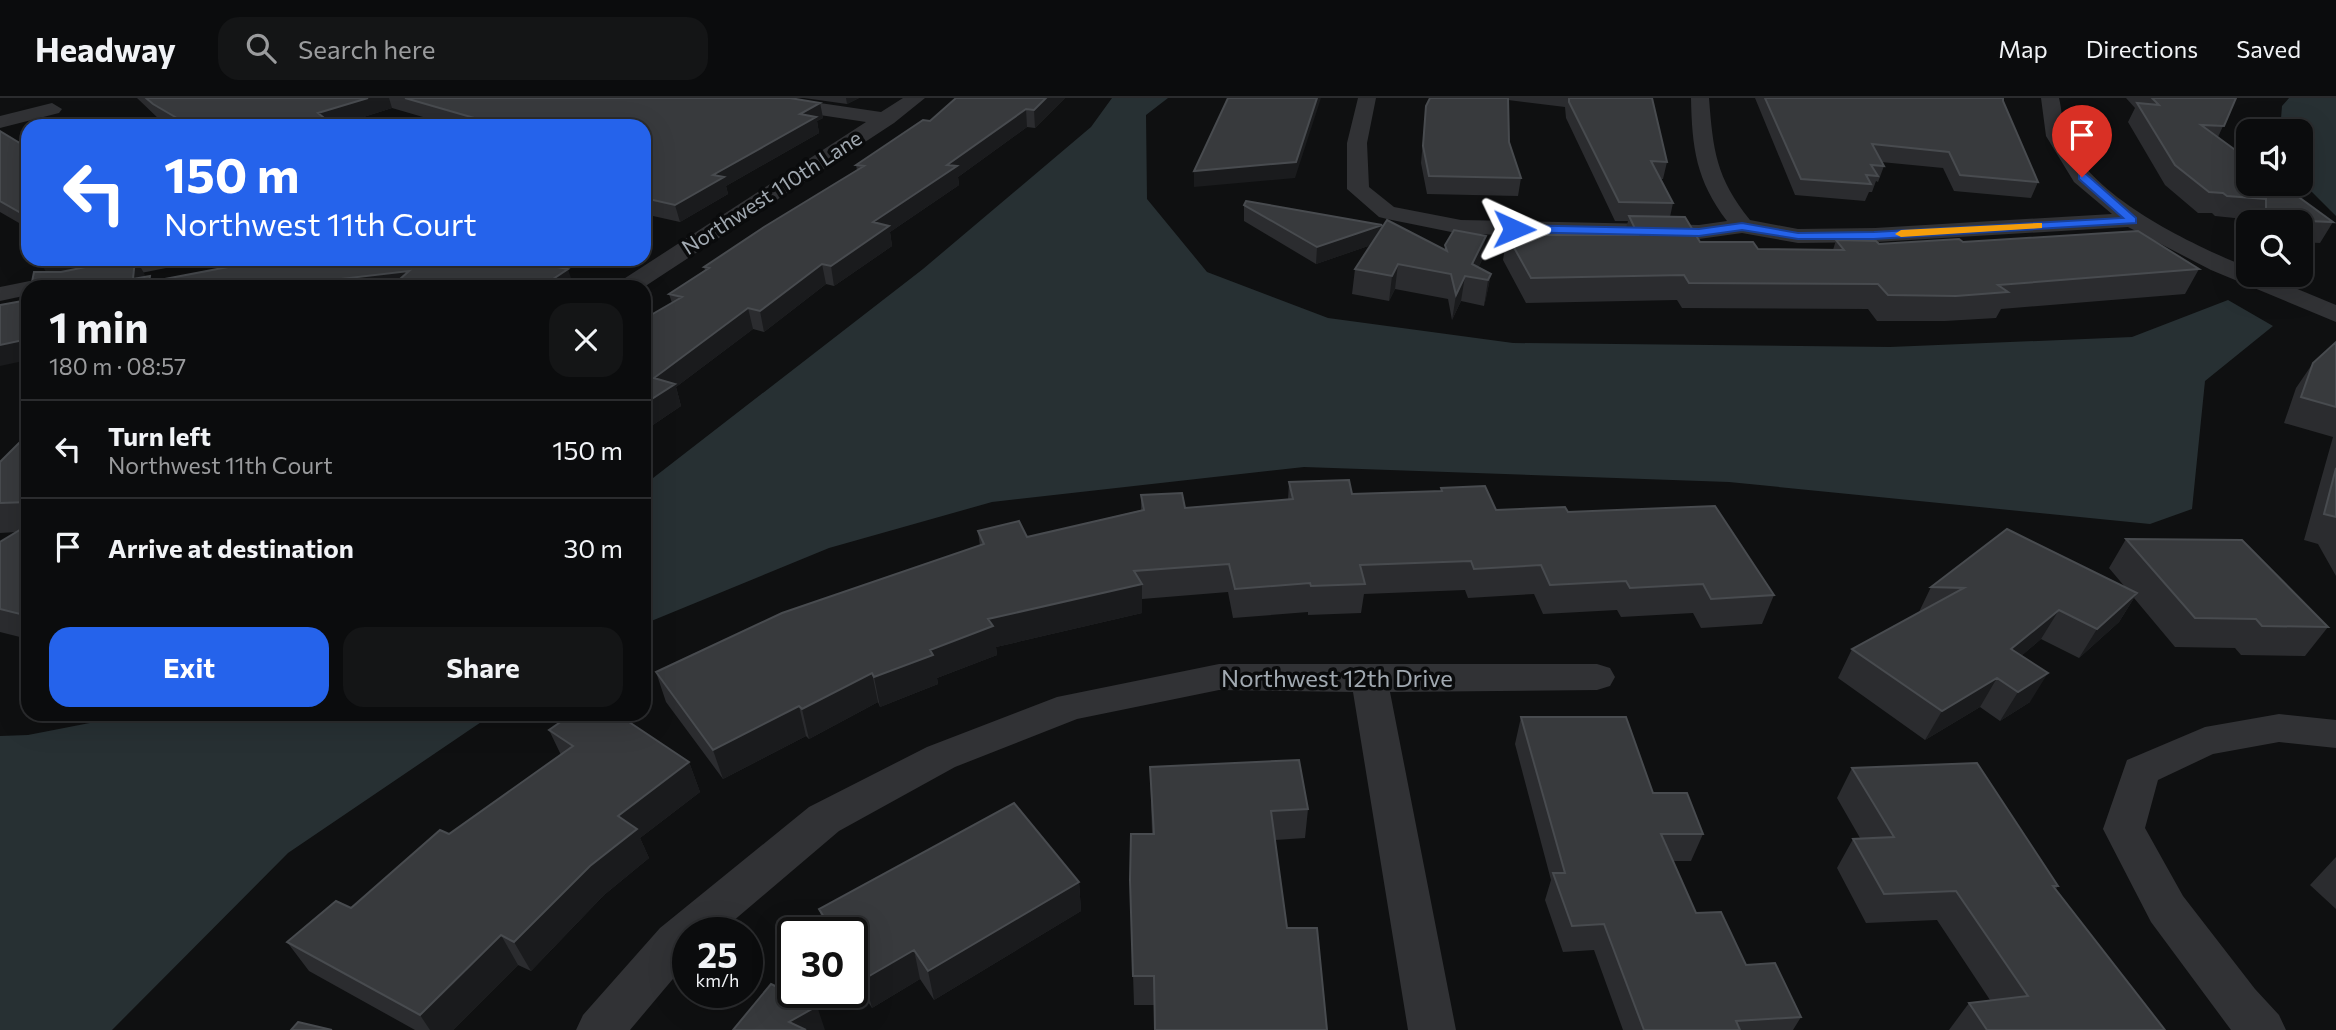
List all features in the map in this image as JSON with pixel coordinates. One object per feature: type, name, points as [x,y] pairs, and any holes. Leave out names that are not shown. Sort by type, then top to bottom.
[{"type":"street","points":[[748,98],[887,119]]},
{"type":"street","name":"Northwest 110th Lane","points":[[654,260],[887,119],[916,98]]},
{"type":"street","points":[[1367,98],[1359,120],[1355,164],[1358,189],[1387,212],[1461,227],[1699,232],[1742,226],[1798,236],[1874,235],[2132,220]]},
{"type":"street","points":[[1700,98],[1702,145],[1719,196],[1742,226]]},
{"type":"street","points":[[2050,98],[2056,136],[2082,177],[2132,220],[2220,265],[2336,314]]},
{"type":"street","points":[[0,122],[52,104],[62,119]]},
{"type":"street","points":[[70,280],[140,266]]},
{"type":"street","name":"Northwest 110th Lane","points":[[635,280],[648,266]]},
{"type":"street","points":[[0,294],[21,290]]},
{"type":"street","name":"Northwest 12th Drive","points":[[600,1030],[676,942],[824,819],[941,757],[1069,707],[1219,677],[1597,677]]},
{"type":"street","points":[[1369,679],[1432,1030]]},
{"type":"street","points":[[2262,1030],[2238,1004],[2167,909],[2124,829],[2141,771],[2205,741],[2279,728],[2336,734]]},
{"type":"shaded area","points":[[1112,98],[1168,98],[1146,115],[1147,199],[1207,272],[1328,318],[1513,343],[1890,347],[2132,337],[2228,300],[2273,326],[2205,381],[2192,509],[2150,524],[1729,482],[1304,467],[992,502],[829,548],[651,621],[651,480],[923,269],[1091,127]]},
{"type":"shaded area","points":[[2289,98],[2336,98],[2336,216],[2313,193],[2313,119],[2281,119],[2282,106]]},
{"type":"shaded area","points":[[100,721],[483,721],[288,853],[112,1030],[0,1030],[0,736],[28,735]]},
{"type":"building","points":[[146,98],[368,98],[318,113],[325,119],[179,119]]},
{"type":"building","points":[[405,98],[790,98],[820,103],[800,114],[816,117],[713,175],[724,177],[675,205],[651,200],[651,119],[478,119]]},
{"type":"building","points":[[956,98],[1046,98],[1034,110],[1026,109],[947,165],[957,166],[873,222],[889,226],[831,266],[822,264],[760,311],[748,308],[654,378],[675,384],[651,399],[651,315],[682,297],[669,294],[764,227],[864,166],[856,165],[923,120],[930,121]]},
{"type":"building","points":[[1228,98],[1317,98],[1296,162],[1194,171]]},
{"type":"building","points":[[1430,98],[1508,98],[1509,142],[1521,178],[1429,176],[1423,146],[1426,106]]},
{"type":"building","points":[[1569,98],[1652,98],[1667,162],[1651,161],[1673,203],[1619,202]]},
{"type":"building","points":[[1765,98],[2003,98],[2038,182],[1960,175],[1949,152],[1872,144],[1884,166],[1871,165],[1878,176],[1866,175],[1871,184],[1801,179]]},
{"type":"building","points":[[2152,98],[2236,98],[2224,126],[2201,125],[2236,151],[2236,196],[2297,196],[2333,222],[2313,221],[2313,210],[2266,210],[2266,199],[2227,196],[2209,192],[2175,165],[2137,103],[2159,105]]},
{"type":"building","points":[[0,131],[21,144],[21,213],[0,201]]},
{"type":"building","points":[[1246,201],[1382,225],[1317,247],[1244,205]]},
{"type":"building","points":[[1629,216],[1685,217],[1700,242],[1753,242],[1758,249],[1844,250],[1836,240],[1876,241],[1879,244],[1959,239],[1963,242],[2138,231],[2199,269],[1998,285],[2008,292],[1956,296],[1888,295],[1878,284],[1689,283],[1684,275],[1531,278],[1507,235],[1638,235]]},
{"type":"building","points":[[1387,220],[1447,251],[1445,245],[1454,230],[1486,236],[1472,264],[1491,274],[1488,280],[1465,276],[1456,295],[1451,274],[1398,264],[1392,276],[1355,269]]},
{"type":"building","points":[[91,266],[134,266],[133,279],[150,276],[149,280],[32,280],[34,272],[61,272]]},
{"type":"building","points":[[233,266],[552,266],[568,269],[552,280],[399,280],[409,271],[332,280],[160,280]]},
{"type":"building","points":[[21,301],[21,340],[0,345],[0,305]]},
{"type":"building","points":[[2336,342],[2336,407],[2301,397],[2313,363]]},
{"type":"building","points":[[21,441],[21,502],[0,503],[0,462]]},
{"type":"building","points":[[2336,468],[2336,517],[2324,514]]},
{"type":"building","points":[[1349,480],[1352,494],[1442,491],[1441,488],[1485,486],[1496,510],[1565,507],[1568,512],[1715,506],[1774,595],[1711,599],[1703,584],[1630,588],[1626,581],[1550,585],[1541,565],[1474,569],[1471,561],[1360,565],[1365,584],[1311,586],[1310,583],[1235,589],[1229,564],[1134,571],[1142,584],[988,619],[993,626],[930,650],[933,655],[874,677],[872,673],[802,709],[799,706],[713,750],[656,672],[782,613],[984,544],[978,531],[1019,521],[1027,537],[1144,510],[1141,495],[1182,493],[1185,508],[1293,499],[1289,482]]},
{"type":"building","points":[[21,529],[21,614],[0,609],[0,542]]},
{"type":"building","points":[[2007,529],[2137,593],[2097,629],[2059,610],[2011,649],[2048,673],[2018,692],[1997,678],[1942,711],[1852,649],[1964,588],[1931,587]]},
{"type":"building","points":[[2126,539],[2242,540],[2328,627],[2262,626],[2256,619],[2195,618]]},
{"type":"building","points":[[1521,717],[1626,717],[1653,793],[1687,793],[1703,834],[1661,834],[1696,913],[1721,912],[1746,965],[1775,963],[1801,1017],[1736,1021],[1740,1030],[1644,1030],[1604,924],[1572,926],[1553,873],[1565,873]]},
{"type":"building","points":[[562,721],[628,721],[689,762],[618,816],[637,829],[590,866],[514,942],[501,935],[420,1015],[287,942],[336,901],[351,908],[440,830],[449,834],[573,746],[549,730]]},
{"type":"building","points":[[1299,760],[1308,809],[1271,811],[1287,928],[1317,928],[1327,1030],[1155,1030],[1154,976],[1133,976],[1130,880],[1131,834],[1154,834],[1150,767]]},
{"type":"building","points":[[1977,763],[2058,886],[2053,886],[2165,1030],[1987,1030],[1969,1003],[2028,996],[1956,891],[1884,894],[1853,839],[1894,837],[1852,768]]},
{"type":"building","points":[[1014,803],[1079,882],[928,971],[914,950],[868,977],[868,917],[824,917],[819,909]]},
{"type":"building","points":[[771,984],[777,987],[777,1008],[814,1008],[789,1022],[806,1030],[733,1030],[751,1008],[763,1008],[763,994]]},
{"type":"building","points":[[298,1022],[332,1030],[291,1030]]},
{"type":"slow traffic","points":[[1901,234],[2038,226]]},
{"type":"route","points":[[1514,229],[1699,232],[1742,226],[1798,236],[1874,235],[2132,220],[2082,177]]}]
